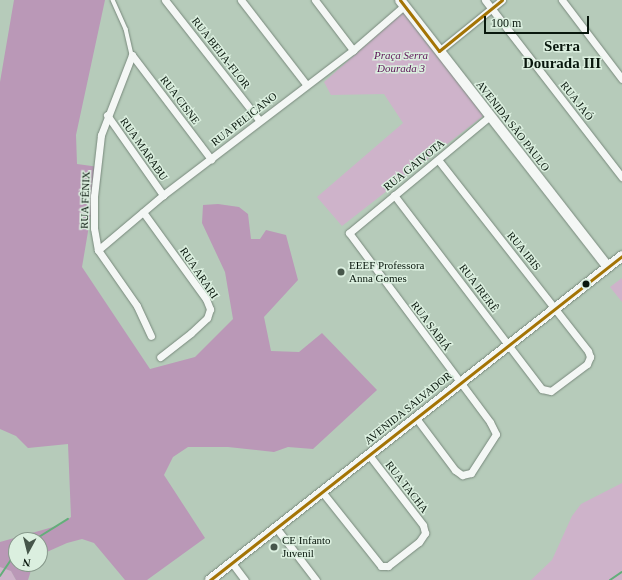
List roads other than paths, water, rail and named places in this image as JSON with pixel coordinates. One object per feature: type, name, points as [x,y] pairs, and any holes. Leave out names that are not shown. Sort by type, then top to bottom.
[{"type":"street","name":"RUA BEIJA-FLOR","points":[[165,0],[258,120]]},
{"type":"street","points":[[241,0],[306,84]]},
{"type":"street","points":[[315,0],[353,50]]},
{"type":"street","name":"RUA JAÓ","points":[[485,0],[622,177]]},
{"type":"street","points":[[439,51],[502,0]]},
{"type":"street","points":[[562,0],[622,79]]},
{"type":"street","name":"RUA PELICANO","points":[[98,250],[163,195],[211,159],[258,120],[353,50],[402,3]]},
{"type":"street","name":"AVENIDA SÃO PAULO","points":[[402,3],[608,267]]},
{"type":"street","name":"RUA FÊNIX","points":[[132,55],[107,115],[101,135],[94,196],[94,228],[98,250],[137,306],[151,336]]},
{"type":"street","name":"RUA CISNE","points":[[132,55],[211,159]]},
{"type":"street","name":"RUA MARABU","points":[[107,115],[163,195]]},
{"type":"street","name":"RUA GAIVOTA","points":[[350,230],[438,160],[490,116]]},
{"type":"street","name":"RUA IBIS","points":[[438,160],[556,308],[590,357],[587,364],[548,392]]},
{"type":"street","name":"RUA IRERÊ","points":[[394,195],[537,383],[548,392]]},
{"type":"street","name":"RUA ARARI","points":[[143,212],[206,299],[210,309],[207,318],[191,333],[160,357]]},
{"type":"street","name":"RUA SABIÁ","points":[[350,230],[349,237],[495,428],[496,437],[471,473],[462,475],[455,470],[416,418]]},
{"type":"street","name":"AVENIDA SALVADOR","points":[[210,580],[324,493],[460,382],[622,256]]},
{"type":"street","name":"RUA TACHA","points":[[324,493],[380,565],[388,566],[419,542],[425,533],[423,525],[369,455]]},
{"type":"street","points":[[277,529],[316,580]]},
{"type":"street","points":[[232,563],[245,580]]},
{"type":"lane","points":[[113,0],[126,29],[132,55]]},
{"type":"waterway","points":[[47,532],[68,519]]},
{"type":"waterway","points":[[0,576],[8,564]]},
{"type":"waterway","points":[[610,580],[622,572]]},
{"type":"place","name":"EEEF Professora Anna Gomes","points":[[341,272]]},
{"type":"place","name":"CE Infanto Juvenil","points":[[274,547]]},
{"type":"district","name":"Serra Dourada III","points":[[562,54]]},
{"type":"park label","name":"Praça Serra Dourada 3","points":[[401,62]]}]
